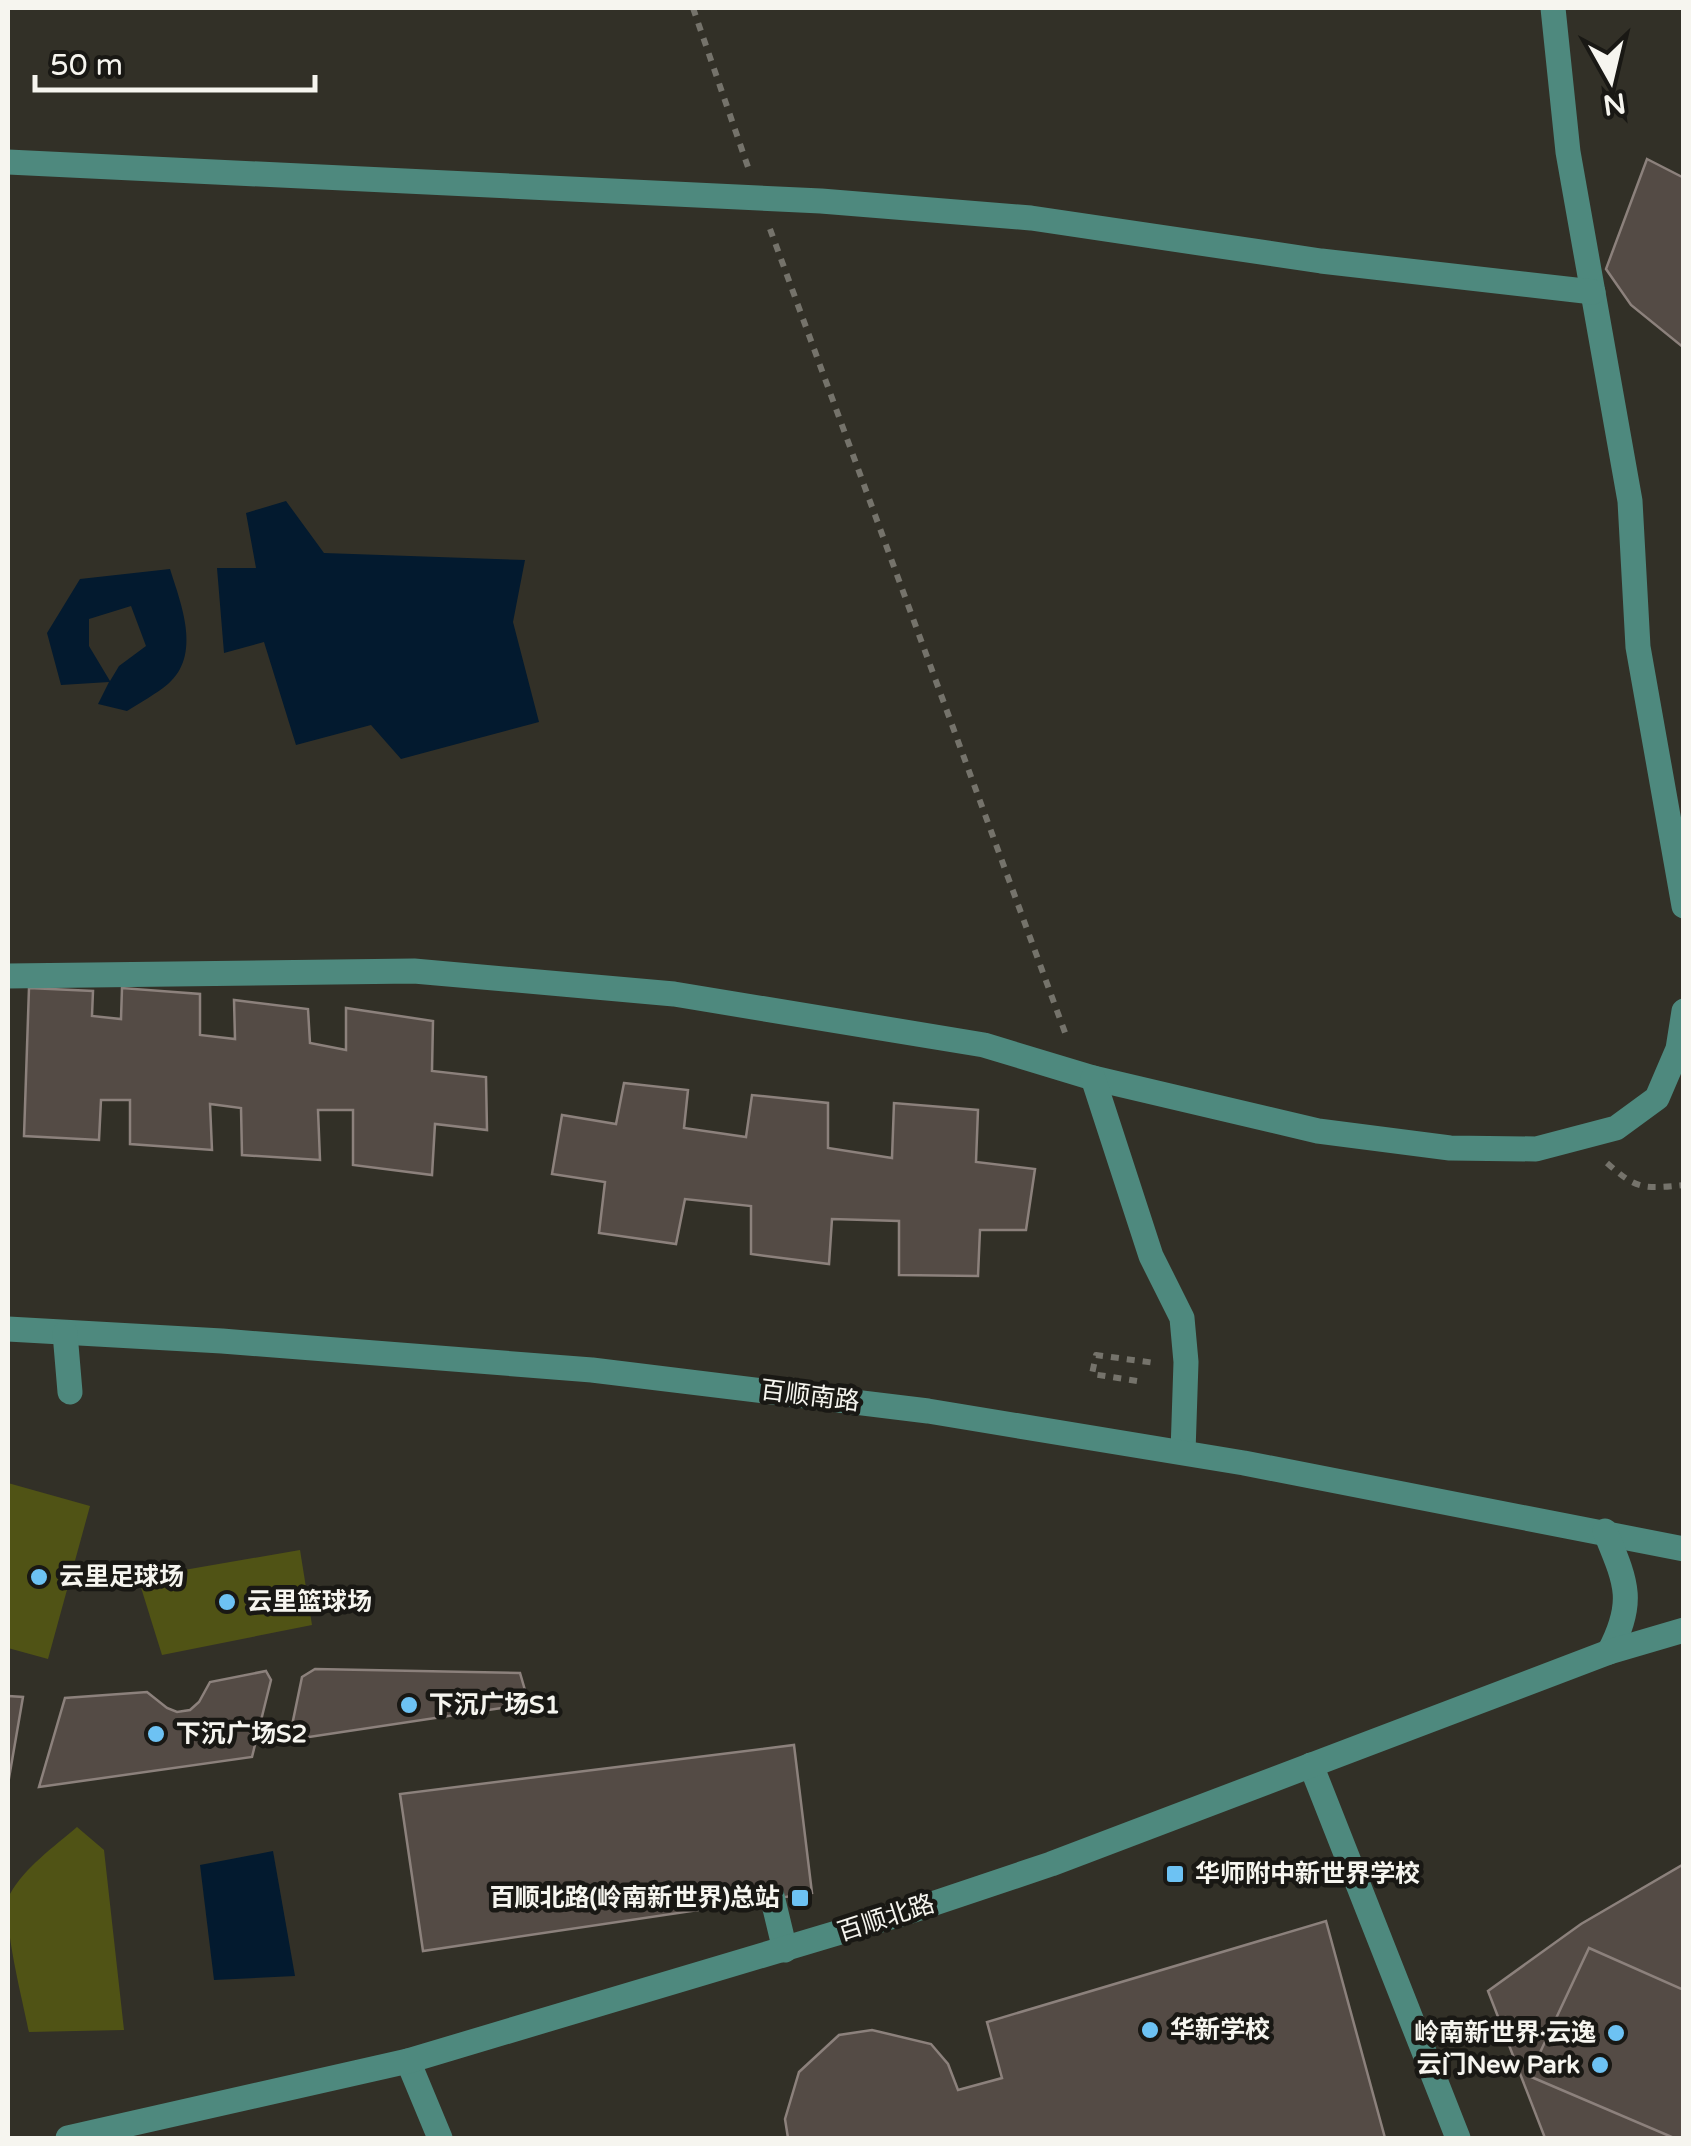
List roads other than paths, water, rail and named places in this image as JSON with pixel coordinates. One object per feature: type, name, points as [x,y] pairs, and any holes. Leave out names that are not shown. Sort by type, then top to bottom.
[{"type":"street","points":[[1553,8],[1568,152],[1630,501],[1638,647],[1684,906]]},
{"type":"street","points":[[8,162],[759,198],[1031,218],[1321,260],[1593,292]]},
{"type":"street","points":[[8,976],[414,971],[674,994],[984,1045],[1093,1078],[1318,1131],[1431,1146],[1536,1148],[1616,1128],[1657,1098],[1678,1049],[1684,1011]]},
{"type":"street","points":[[1093,1078],[1150,1256],[1182,1318],[1186,1362],[1183,1452]]},
{"type":"street","name":"百顺南路","points":[[8,1329],[260,1343],[592,1370],[928,1411],[1183,1452],[1605,1531]]},
{"type":"street","points":[[65,1332],[70,1392]]},
{"type":"street","points":[[1605,1531],[1684,1549]]},
{"type":"street","points":[[1605,1531],[1620,1566],[1626,1594],[1624,1624],[1609,1652]]},
{"type":"street","name":"百顺北路","points":[[68,2138],[408,2060],[784,1950],[1051,1864],[1609,1652],[1684,1630]]},
{"type":"street","points":[[1311,1764],[1458,2138]]},
{"type":"street","points":[[772,1896],[784,1950]]},
{"type":"street","points":[[408,2060],[440,2138]]},
{"type":"water","points":[[286,501],[324,553],[525,560],[513,622],[539,722],[401,759],[371,725],[296,745],[264,642],[224,653],[217,568],[256,568],[246,513]]},
{"type":"water","points":[[170,569],[186,629],[184,659],[168,684],[127,711],[98,704],[109,682],[61,685],[47,633],[80,579]],"holes":[[[131,606],[146,646],[119,666],[110,681],[89,646],[89,619]]]},
{"type":"water","points":[[273,1851],[295,1976],[214,1980],[200,1865]]},
{"type":"place","name":"云里足球场","points":[[39,1577]]},
{"type":"place","name":"云里篮球场","points":[[227,1602]]},
{"type":"place","name":"下沉广场S1","points":[[409,1705]]},
{"type":"place","name":"下沉广场S2","points":[[156,1734]]},
{"type":"place","name":"华师附中新世界学校","points":[[1175,1874]]},
{"type":"place","name":"百顺北路(岭南新世界)总站","points":[[800,1898]]},
{"type":"place","name":"华新学校","points":[[1150,2030]]},
{"type":"place","name":"岭南新世界·云逸","points":[[1616,2033]]},
{"type":"place","name":"云门New Park","points":[[1600,2065]]}]
